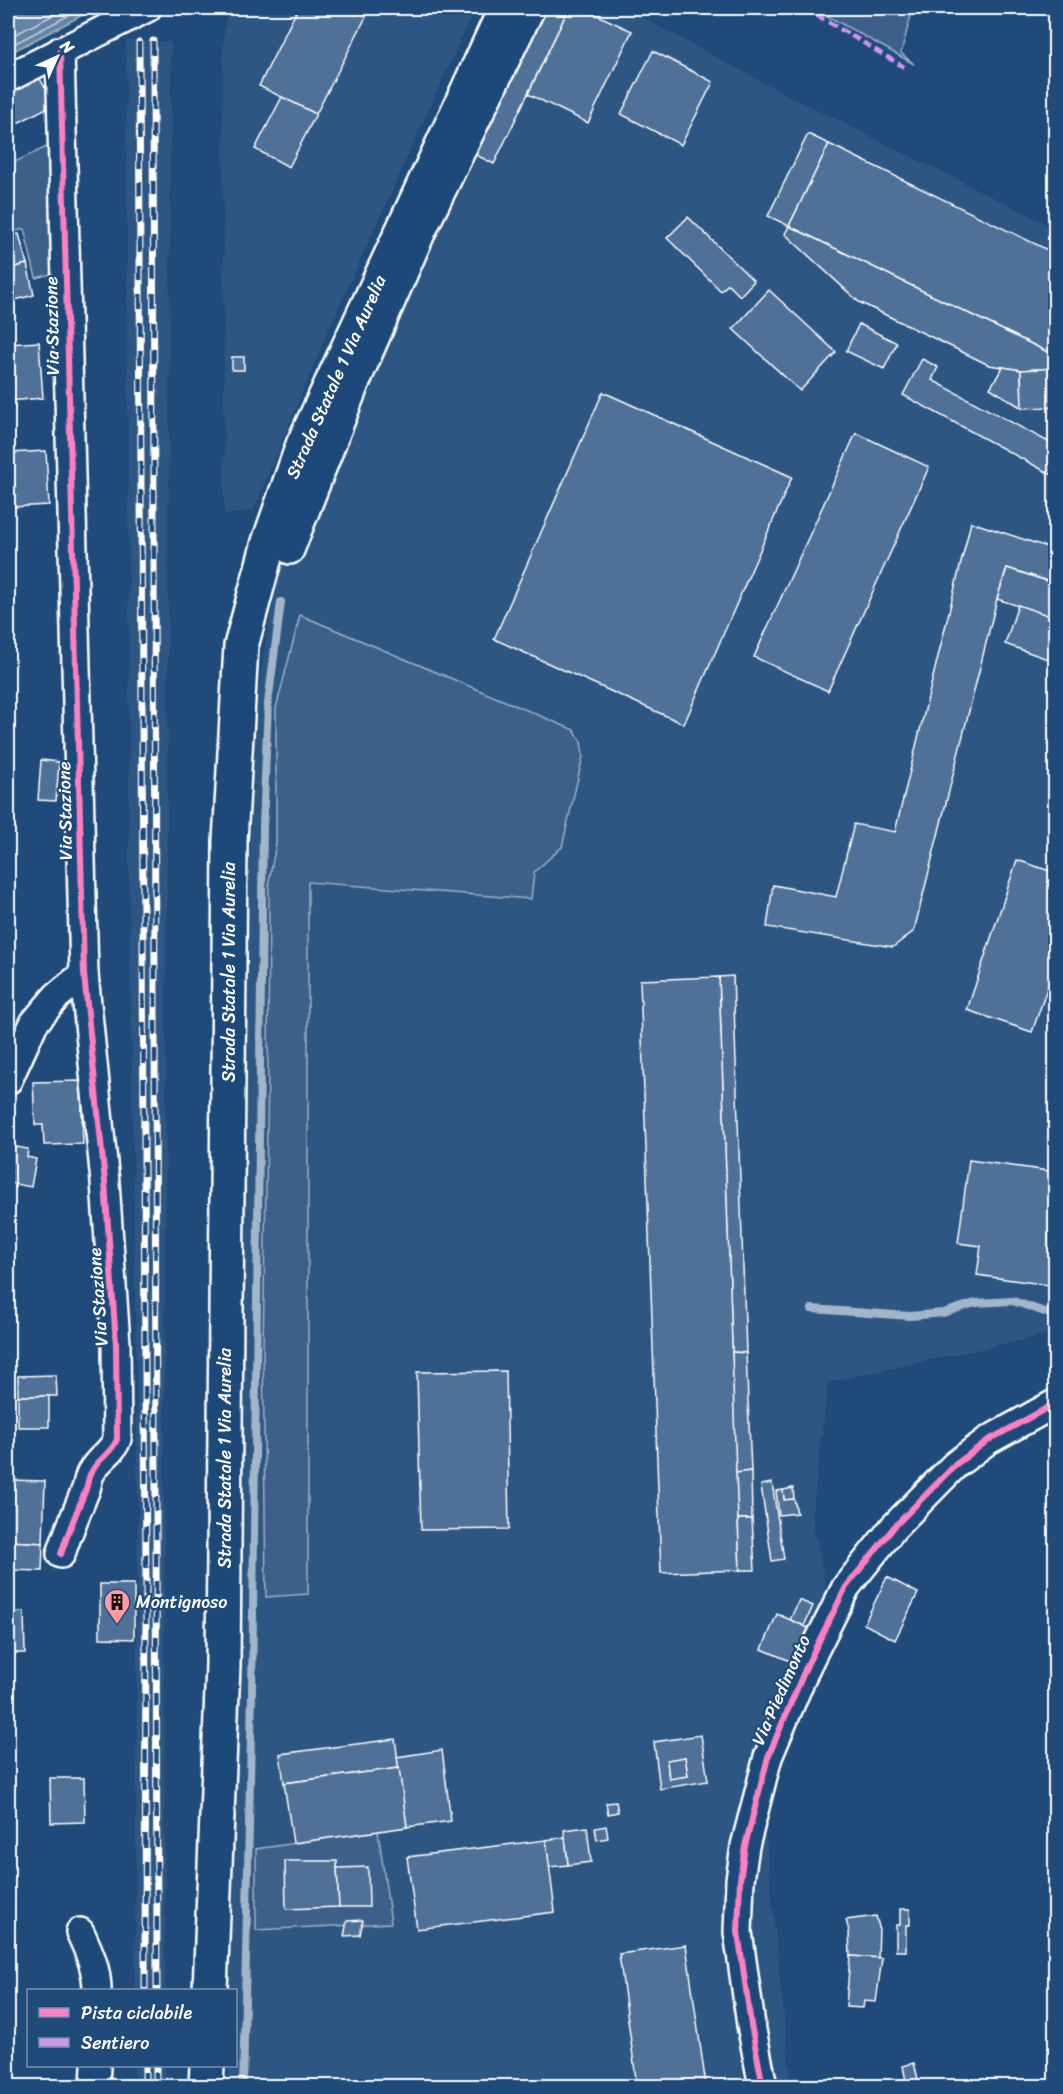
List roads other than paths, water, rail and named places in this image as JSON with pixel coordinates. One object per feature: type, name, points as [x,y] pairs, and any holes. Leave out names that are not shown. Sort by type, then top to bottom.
[{"type":"main road","name":"Strada Statale 1 Via Aurelia","points":[[210,1989],[224,1665],[230,841],[241,646],[269,542],[303,445],[506,8]]},
{"type":"main road","points":[[206,2086],[207,2067]]},
{"type":"street","points":[[8,78],[147,8]]},
{"type":"street","points":[[290,550],[355,384],[422,231],[531,8]]},
{"type":"street","name":"Via Stazione","points":[[60,51],[84,974],[105,1182],[116,1344],[117,1439],[115,1447],[98,1462],[90,1473],[88,1486],[70,1524],[61,1554]]},
{"type":"street","points":[[8,1080],[34,1023],[57,996],[84,974]]},
{"type":"street","name":"Via Piedimonto","points":[[763,2086],[751,2025],[738,1932],[740,1880],[745,1846],[768,1757],[807,1665],[846,1587],[887,1536],[955,1465],[987,1441],[1056,1403]]},
{"type":"street","points":[[80,1932],[91,1953],[97,1989]]},
{"type":"street","points":[[95,2086],[96,2067]]},
{"type":"water","points":[[8,8],[96,8],[8,54]]},
{"type":"waterway","points":[[243,2086],[252,1693],[263,827],[268,703],[281,602]]},
{"type":"waterway","points":[[812,1309],[910,1316],[943,1313],[975,1303],[1013,1301],[1056,1316]]},
{"type":"railway","points":[[153,41],[157,1989]]},
{"type":"railway","points":[[139,42],[146,1589],[145,1989]]},
{"type":"railway","points":[[145,2067],[145,2086]]},
{"type":"railway","points":[[156,2067],[156,2086]]},
{"type":"place","name":"Montignoso","points":[[117,1625]]}]
